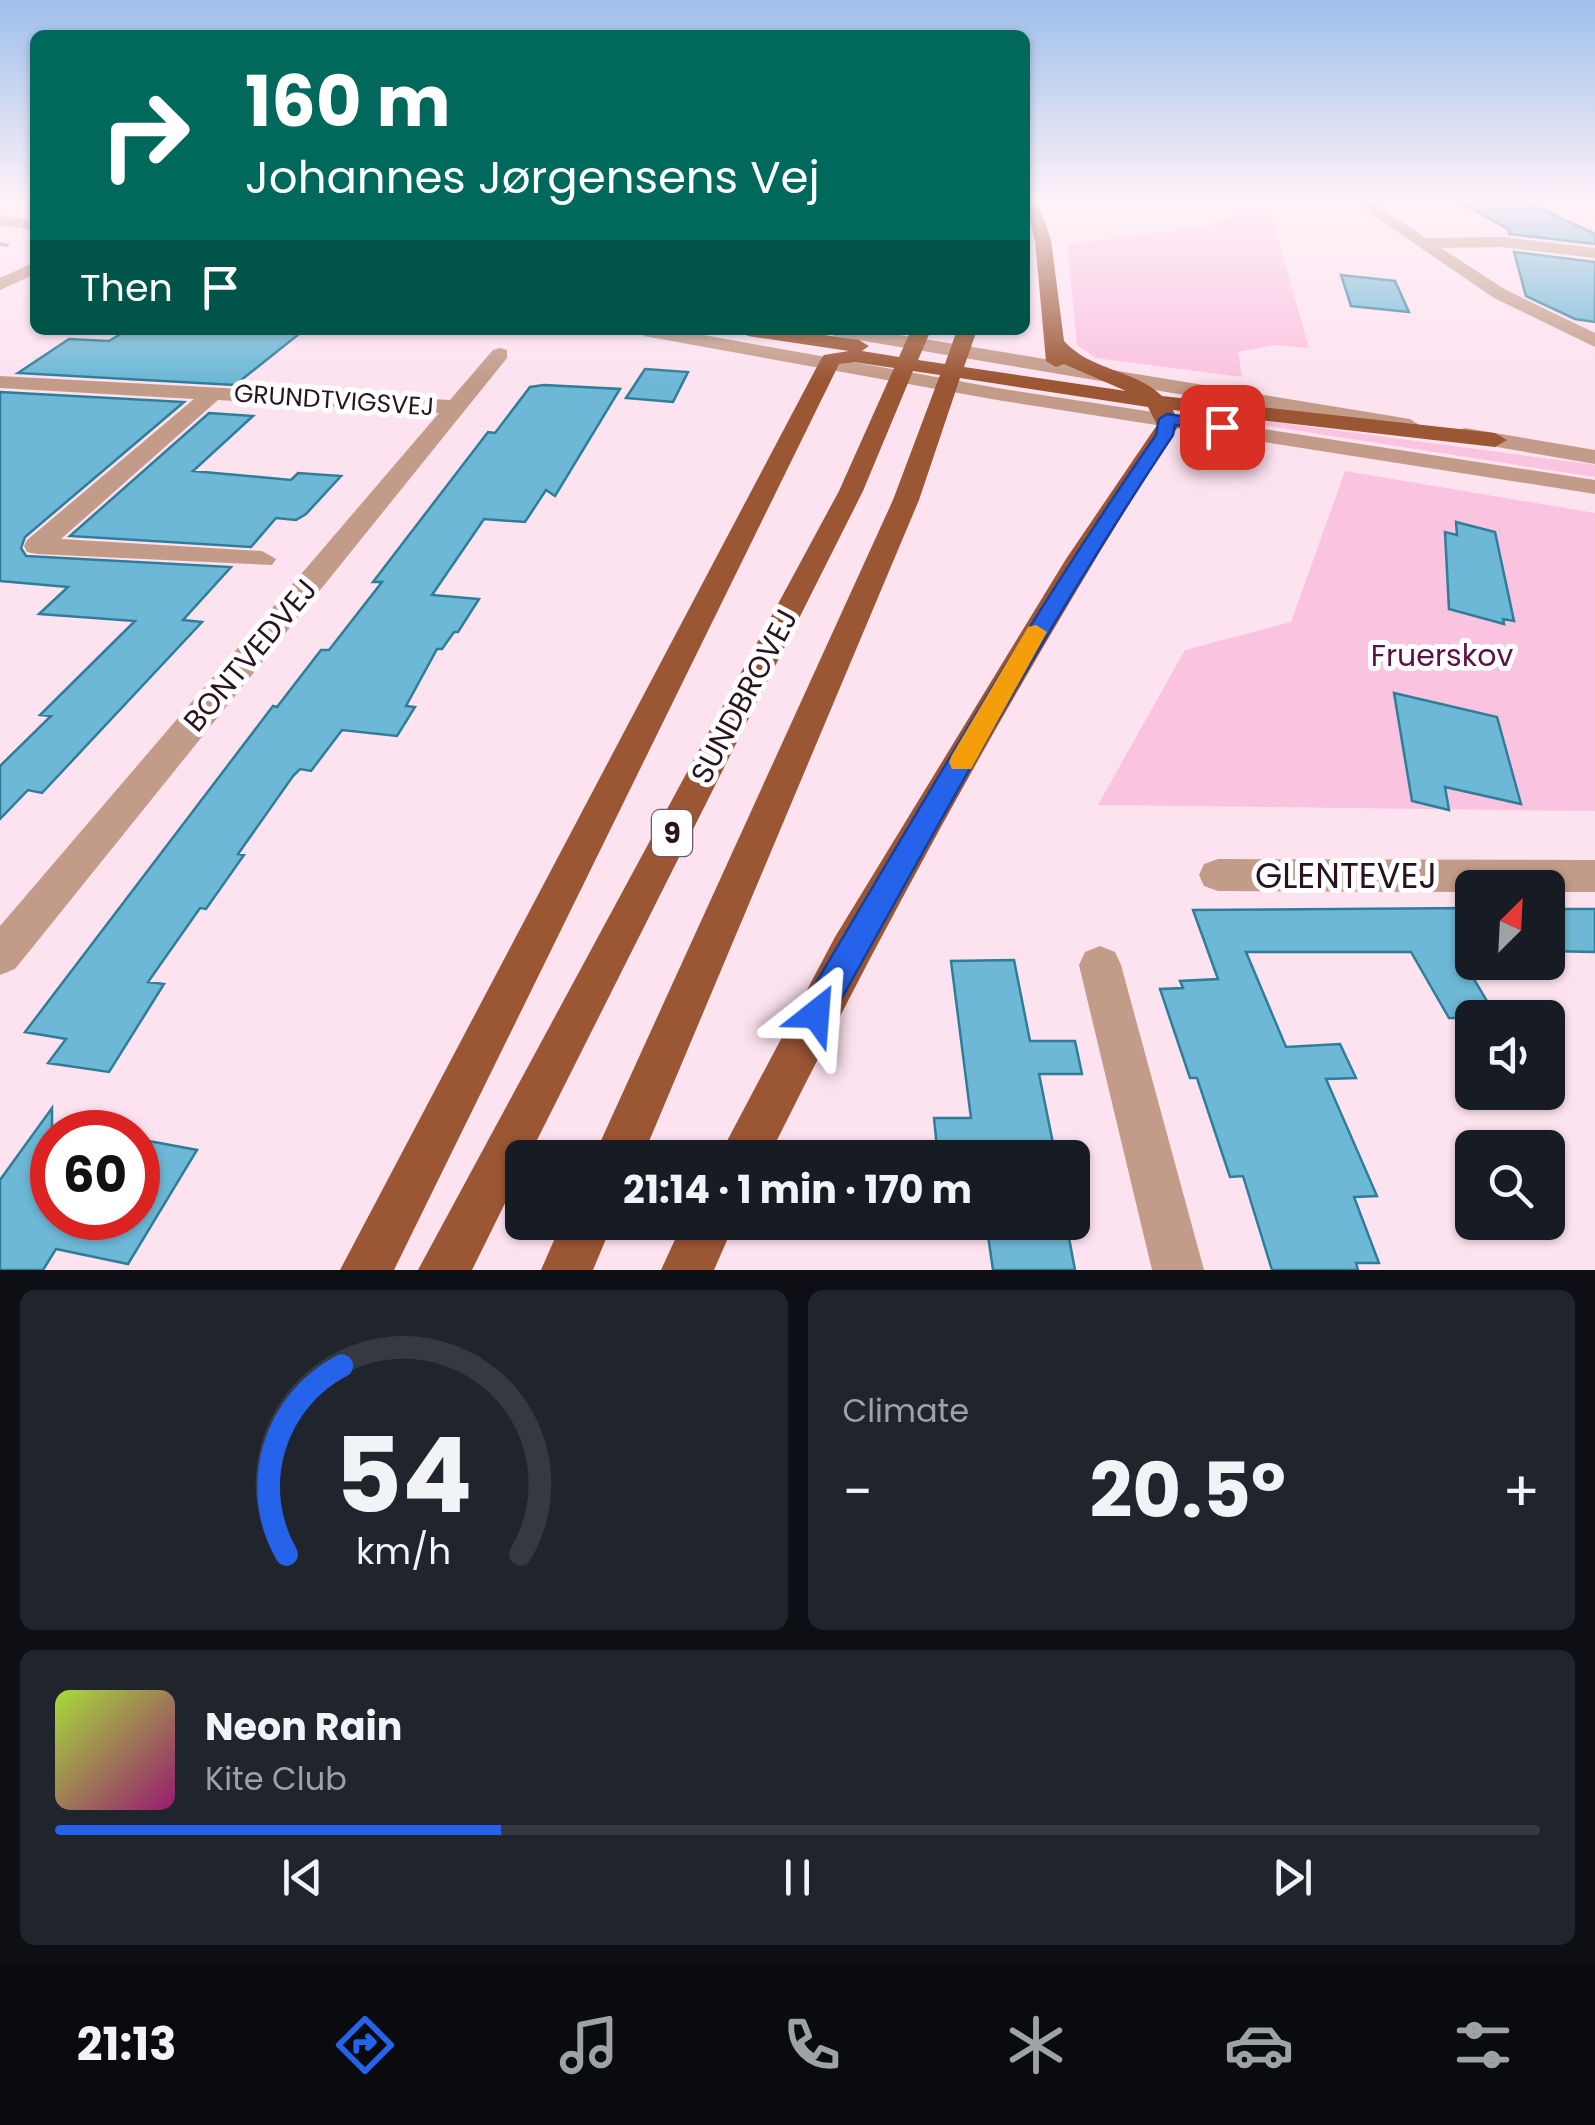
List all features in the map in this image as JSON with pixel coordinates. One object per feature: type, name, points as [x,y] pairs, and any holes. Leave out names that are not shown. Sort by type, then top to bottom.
[{"type":"main road","points":[[781,335],[1016,371],[1049,372],[1056,354],[1045,261]]},
{"type":"main road","points":[[737,335],[761,352]]},
{"type":"main road","name":"SUNDBROVEJ","points":[[444,1270],[851,490],[919,335]]},
{"type":"main road","name":"SUNDBROVEJ","points":[[625,1140],[898,518],[965,335]]},
{"type":"main road","points":[[366,1270],[830,347]]},
{"type":"main road","points":[[1100,373],[1135,388],[1162,411],[1495,440]]},
{"type":"main road","points":[[751,1140],[850,950],[1060,592],[1164,435],[1162,411]]},
{"type":"main road","points":[[567,1270],[580,1240]]},
{"type":"main road","points":[[687,1270],[701,1240]]},
{"type":"street","points":[[1453,261],[1500,294],[1595,341]]},
{"type":"street","points":[[0,285],[30,270]]},
{"type":"street","points":[[671,335],[761,352],[830,347],[1056,354],[1100,373],[1595,456]]},
{"type":"street","points":[[830,347],[1162,411],[1595,487]]},
{"type":"street","name":"BONTVEDVEJ","points":[[0,956],[500,354]]},
{"type":"street","name":"GRUNDTVIGSVEJ","points":[[0,382],[455,408]]},
{"type":"street","name":"GRUNDTVIGSVEJ","points":[[214,392],[37,546],[262,560]]},
{"type":"street","name":"GLENTEVEJ","points":[[1218,874],[1595,876]]},
{"type":"street","points":[[1100,965],[1178,1270]]},
{"type":"green space","points":[[1069,261],[1284,261],[1309,348],[1275,345],[1238,352],[1242,377],[1096,358],[1077,345]]},
{"type":"green space","points":[[1198,415],[1595,465],[1595,477]]},
{"type":"green space","name":"Fruerskov","points":[[1345,471],[1595,513],[1595,811],[1098,805],[1185,650],[1291,622]]},
{"type":"building","points":[[1517,261],[1595,262],[1595,322],[1575,319],[1526,296]]},
{"type":"building","points":[[1341,275],[1395,281],[1409,312],[1351,306]]},
{"type":"building","points":[[119,335],[298,335],[235,385],[18,373],[69,339],[109,341]]},
{"type":"building","points":[[645,369],[688,372],[673,402],[626,398]]},
{"type":"building","points":[[530,387],[620,389],[555,496],[546,490],[525,522],[484,519],[432,595],[479,599],[458,632],[442,649],[437,649],[406,706],[415,707],[397,736],[342,730],[311,771],[300,769],[293,776],[238,854],[244,855],[206,909],[200,908],[148,982],[164,984],[109,1072],[48,1063],[66,1039],[25,1032],[273,706],[277,707],[321,650],[329,650],[382,582],[373,582],[488,432],[495,433]]},
{"type":"building","points":[[0,392],[184,402],[25,537],[21,548],[26,556],[231,567],[183,620],[202,622],[42,793],[28,790],[0,819],[0,766],[51,716],[40,715],[135,621],[39,614],[68,587],[0,581]]},
{"type":"building","points":[[209,413],[253,416],[193,471],[291,480],[298,473],[341,476],[306,514],[296,520],[276,518],[251,547],[70,536]]},
{"type":"building","points":[[1456,522],[1495,532],[1514,621],[1503,619],[1504,624],[1449,609],[1445,532],[1457,535]]},
{"type":"building","points":[[1394,693],[1497,717],[1521,804],[1445,787],[1449,810],[1412,801]]},
{"type":"building","points":[[1455,908],[1455,980],[1474,980],[1486,1000],[1455,1000],[1455,1018],[1449,1018],[1411,952],[1246,952],[1286,1047],[1340,1044],[1356,1078],[1326,1079],[1377,1196],[1354,1197],[1379,1263],[1356,1263],[1358,1270],[1272,1270],[1243,1176],[1230,1177],[1197,1078],[1190,1078],[1160,989],[1183,988],[1180,981],[1218,979],[1193,910]]},
{"type":"building","points":[[1565,909],[1595,909],[1595,952],[1565,951]]},
{"type":"building","points":[[1014,960],[1030,1041],[1075,1041],[1082,1074],[1039,1074],[1052,1140],[936,1140],[934,1118],[971,1118],[951,961]]},
{"type":"building","points":[[30,1138],[30,1240],[143,1240],[128,1264],[56,1249],[43,1270],[0,1270],[0,1180]]},
{"type":"building","points":[[160,1143],[197,1150],[160,1211]]},
{"type":"building","points":[[989,1240],[1069,1240],[1075,1270],[993,1270]]},
{"type":"slow traffic","points":[[962,762],[1036,632]]},
{"type":"route","points":[[816,1014],[1011,673],[1080,559],[1164,435],[1167,419],[1222,427]]}]
